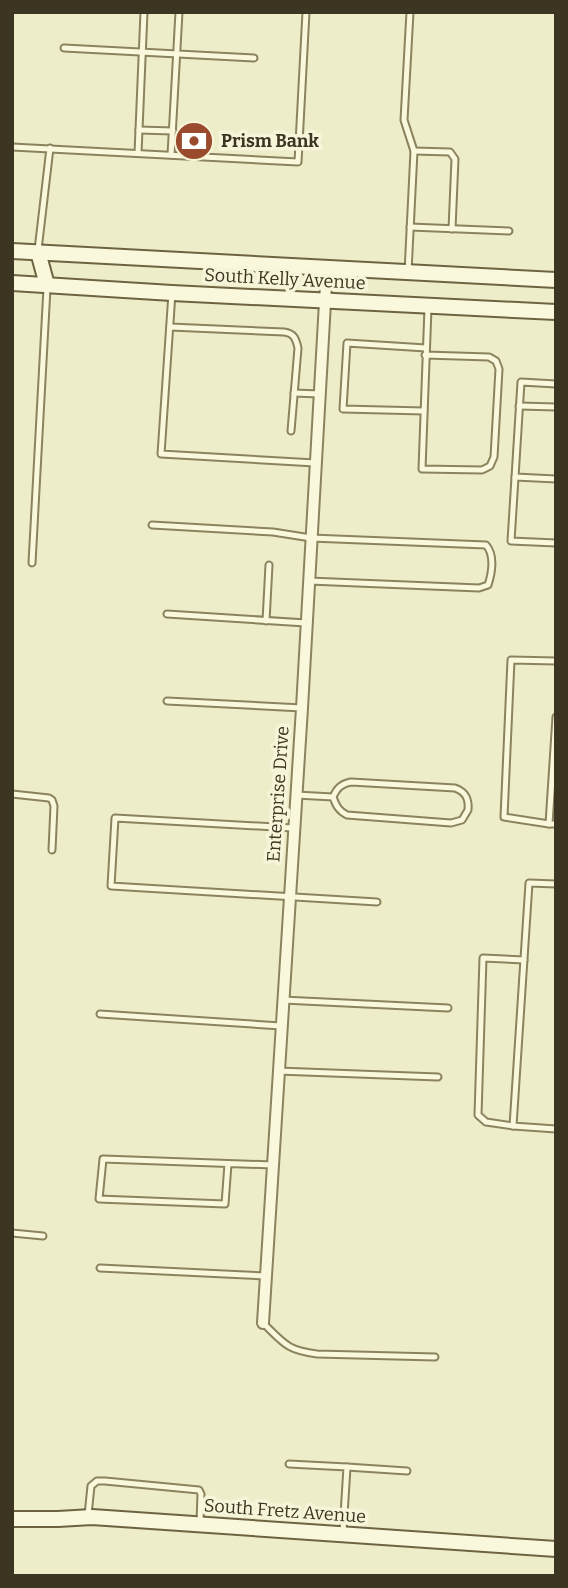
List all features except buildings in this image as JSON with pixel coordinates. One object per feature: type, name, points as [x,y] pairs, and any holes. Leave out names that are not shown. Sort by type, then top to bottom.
[{"type":"main road","name":"South Kelly Avenue","points":[[12,251],[556,280]]},
{"type":"main road","points":[[38,252],[47,285]]},
{"type":"main road","name":"South Kelly Avenue","points":[[12,283],[556,312]]},
{"type":"main road","name":"South Fretz Avenue","points":[[12,1519],[88,1517],[556,1549]]},
{"type":"street","name":"Enterprise Drive","points":[[263,1323],[327,267]]},
{"type":"lane","points":[[138,153],[144,12]]},
{"type":"lane","points":[[171,155],[179,12]]},
{"type":"lane","points":[[12,146],[298,162],[306,12]]},
{"type":"lane","points":[[408,272],[414,150],[404,120],[410,12]]},
{"type":"lane","points":[[64,48],[254,58]]},
{"type":"lane","points":[[139,130],[173,131]]},
{"type":"lane","points":[[38,252],[50,148]]},
{"type":"lane","points":[[414,150],[450,152],[455,159],[452,229]]},
{"type":"lane","points":[[410,227],[509,231]]},
{"type":"lane","points":[[32,563],[47,285]]},
{"type":"lane","points":[[172,293],[161,454],[315,463]]},
{"type":"lane","points":[[424,411],[343,409],[347,343],[425,352],[489,357],[496,361],[499,369],[494,457],[490,466],[482,470],[422,469],[424,411],[425,352],[428,305]]},
{"type":"lane","points":[[170,327],[292,334],[298,348],[291,431]]},
{"type":"lane","points":[[556,384],[521,382],[511,541],[556,544]]},
{"type":"lane","points":[[294,393],[320,394]]},
{"type":"lane","points":[[519,406],[556,407]]},
{"type":"lane","points":[[515,477],[556,479]]},
{"type":"lane","points":[[152,525],[273,532],[311,538],[486,545],[492,555],[491,578],[488,585],[479,588],[308,581]]},
{"type":"lane","points":[[266,621],[269,565]]},
{"type":"lane","points":[[167,614],[306,623]]},
{"type":"lane","points":[[556,661],[511,660],[503,817],[553,824],[556,717]]},
{"type":"lane","points":[[167,701],[302,708]]},
{"type":"lane","points":[[351,782],[455,788],[467,796],[468,810],[462,820],[451,823],[347,815],[336,806],[333,797],[337,789],[351,782]]},
{"type":"lane","points":[[12,794],[52,800],[52,850]]},
{"type":"lane","points":[[296,795],[333,797]]},
{"type":"lane","points":[[293,828],[115,818],[111,886],[377,902]]},
{"type":"lane","points":[[513,1126],[529,883],[556,884]]},
{"type":"lane","points":[[524,960],[483,958],[478,1115],[486,1122],[556,1129]]},
{"type":"lane","points":[[283,1000],[449,1008]]},
{"type":"lane","points":[[100,1014],[281,1026]]},
{"type":"lane","points":[[278,1071],[438,1077]]},
{"type":"lane","points":[[228,1164],[225,1204],[99,1199],[103,1159],[273,1165]]},
{"type":"lane","points":[[12,1233],[43,1236]]},
{"type":"lane","points":[[100,1268],[266,1276]]},
{"type":"lane","points":[[263,1323],[288,1347],[298,1352],[435,1357]]},
{"type":"lane","points":[[289,1464],[407,1471]]},
{"type":"lane","points":[[343,1534],[347,1467]]},
{"type":"lane","points":[[88,1517],[91,1486],[97,1481],[105,1481],[199,1490],[200,1525]]},
{"type":"place","name":"Prism Bank","points":[[194,141]]}]
